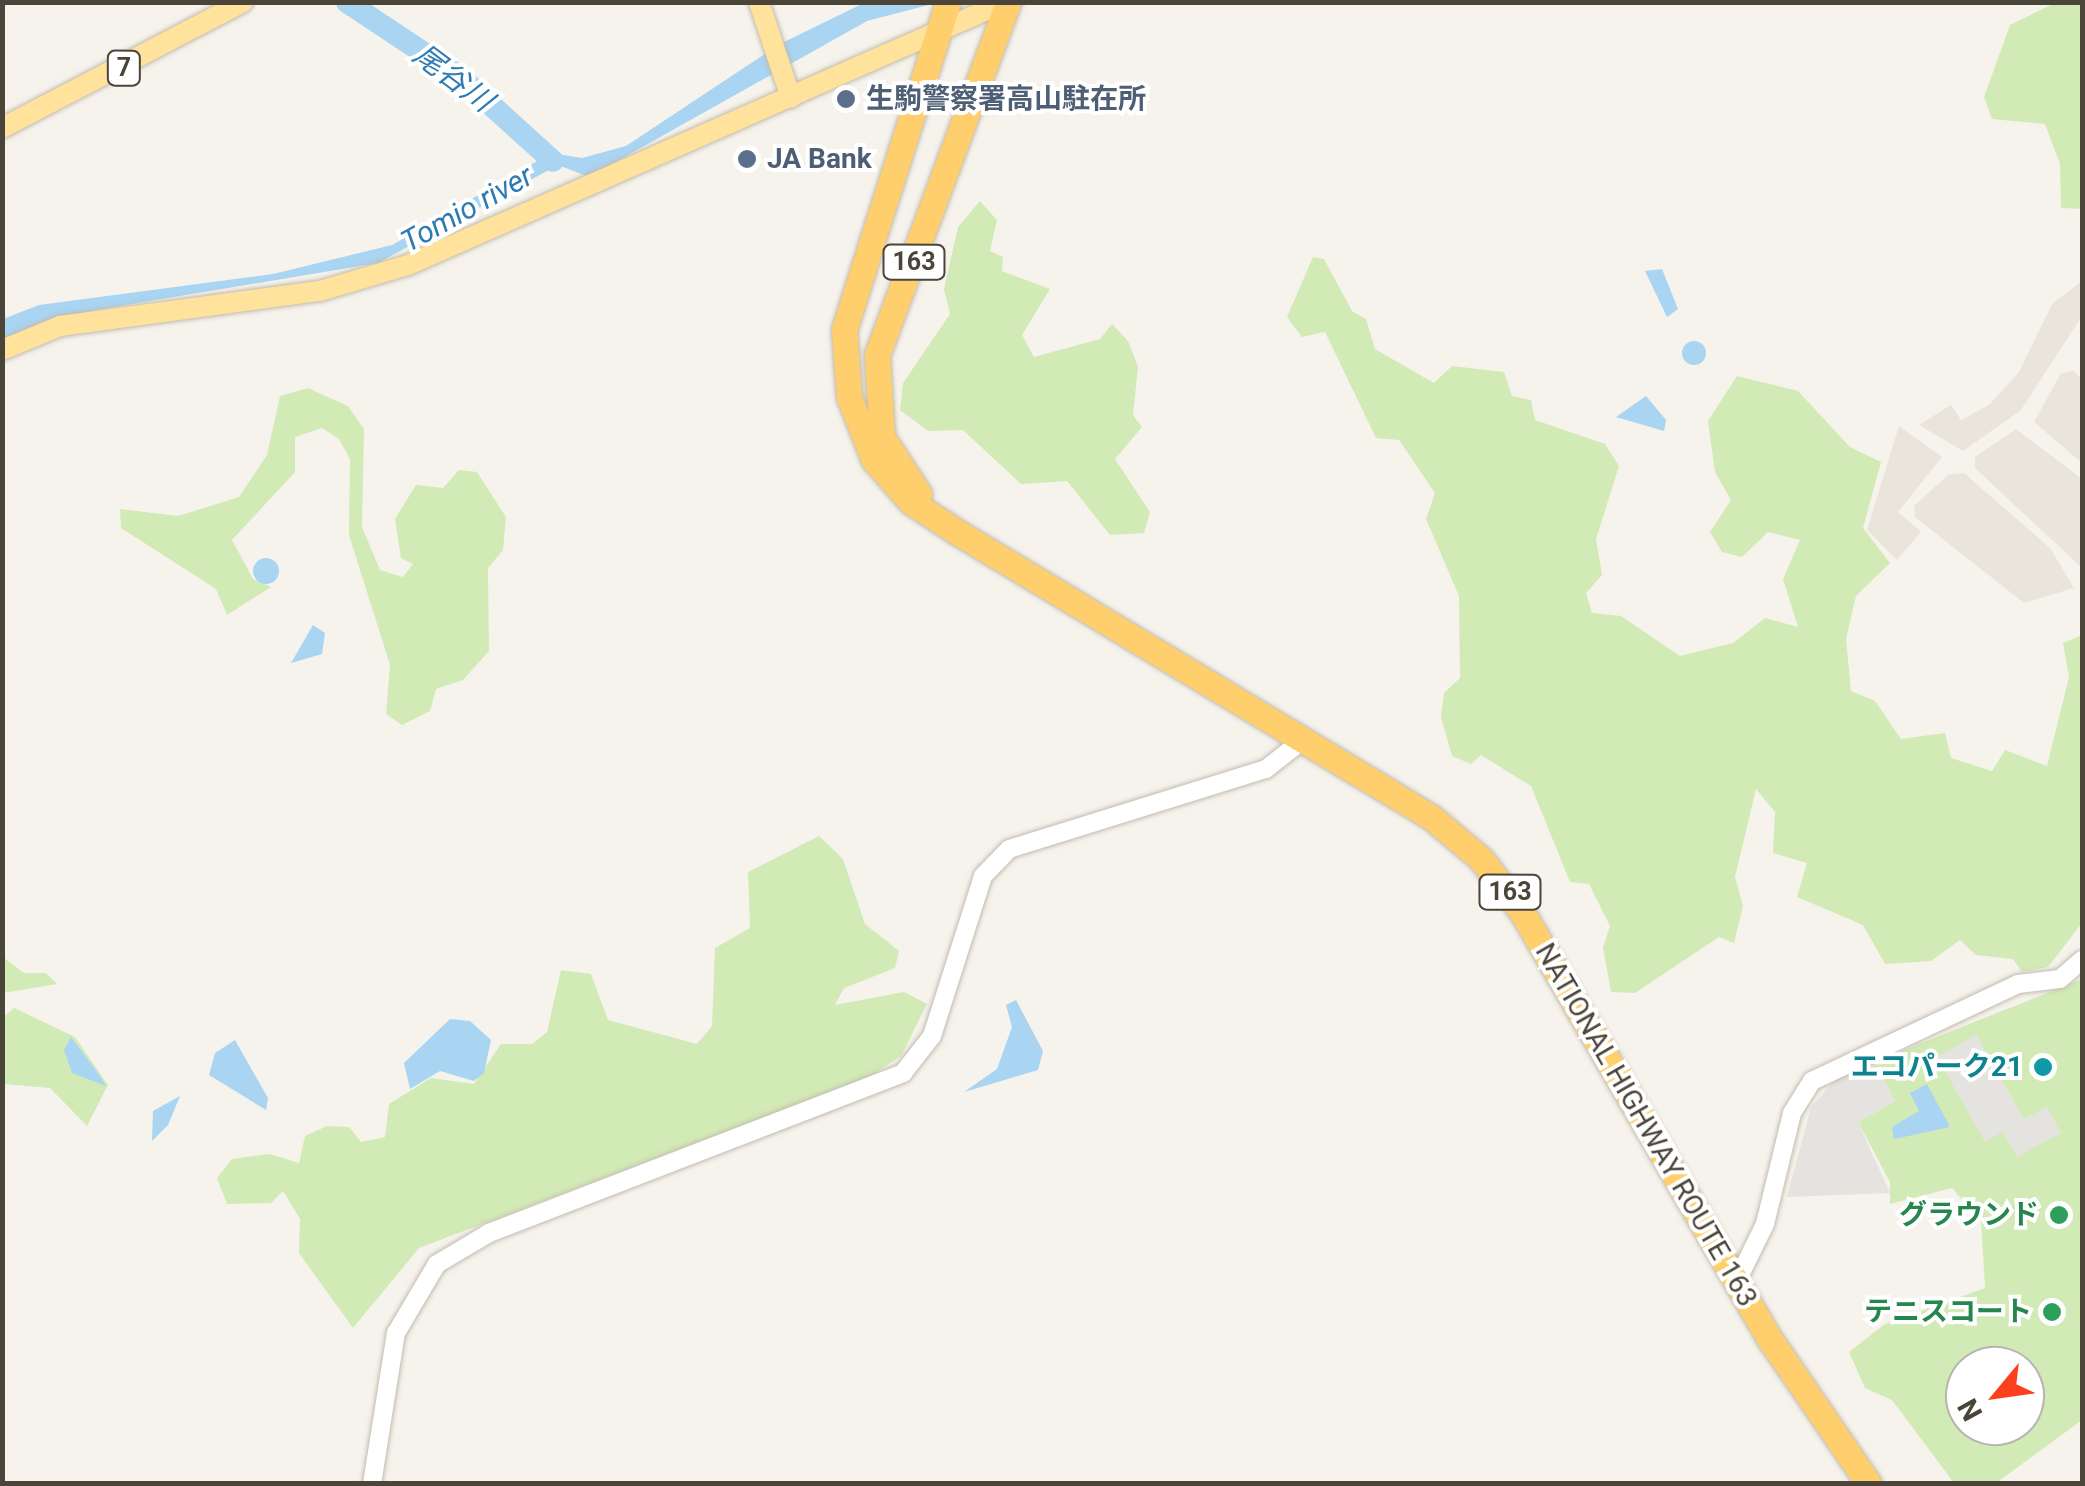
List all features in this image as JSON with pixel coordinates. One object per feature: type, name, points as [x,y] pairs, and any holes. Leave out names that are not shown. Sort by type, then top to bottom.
[{"type":"highway","name":"NATIONAL HIGHWAY ROUTE 163","points":[[932,515],[882,437],[877,355],[1007,2]]},
{"type":"highway","name":"NATIONAL HIGHWAY ROUTE 163","points":[[944,15],[850,302],[843,354],[862,440],[897,488],[932,515],[1299,743],[1431,817],[1494,872],[1737,1282],[1869,1484]]},
{"type":"main road","name":"7","points":[[2,128],[243,2]]},
{"type":"main road","points":[[759,2],[787,88]]},
{"type":"main road","points":[[2,350],[60,326],[372,278],[787,88],[895,51],[944,15],[1007,2]]},
{"type":"main road","points":[[895,51],[916,60],[925,80]]},
{"type":"street","points":[[372,1484],[396,1333],[437,1264],[489,1233],[903,1073],[932,1036],[983,876],[1009,849],[1266,769],[1299,743]]},
{"type":"street","points":[[1737,1282],[1766,1224],[1792,1112],[1812,1081],[2018,984],[2060,979],[2082,960]]},
{"type":"shaded area","points":[[2082,281],[2082,316],[2021,410],[1963,451],[1919,425],[1951,405],[1961,420],[1989,405],[2019,372],[2052,304]]},
{"type":"shaded area","points":[[2073,371],[2082,379],[2082,463],[2034,422],[2061,373]]},
{"type":"shaded area","points":[[1899,426],[1942,457],[1898,512],[1921,532],[1897,560],[1867,530]]},
{"type":"shaded area","points":[[2016,429],[2082,479],[2082,568],[1975,468],[1975,457]]},
{"type":"shaded area","points":[[1964,473],[2050,548],[2074,588],[2024,603],[1915,517],[1914,506],[1949,474]]},
{"type":"shaded area","points":[[1976,1035],[2024,1119],[2047,1107],[2061,1133],[2017,1157],[2003,1132],[1985,1142],[1937,1057]]},
{"type":"shaded area","points":[[1874,1062],[1895,1101],[1858,1122],[1890,1193],[1787,1197],[1811,1107],[1837,1078]]},
{"type":"green space","points":[[2057,2],[2082,3],[2082,209],[2061,208],[2060,164],[2045,124],[1992,119],[1984,97],[2010,25]]},
{"type":"green space","points":[[980,201],[997,220],[990,251],[1003,257],[1002,271],[1050,289],[1022,335],[1034,357],[1100,339],[1112,324],[1128,341],[1138,367],[1133,415],[1142,427],[1115,459],[1150,512],[1144,533],[1110,535],[1067,481],[1021,484],[963,430],[928,431],[900,410],[903,383],[950,314],[944,289],[958,227]]},
{"type":"green space","points":[[1313,257],[1324,259],[1352,311],[1366,319],[1375,349],[1434,383],[1452,366],[1504,372],[1512,396],[1531,400],[1535,420],[1605,444],[1619,466],[1596,539],[1602,575],[1586,593],[1592,613],[1621,616],[1680,656],[1733,643],[1765,618],[1798,627],[1783,579],[1800,540],[1768,532],[1742,557],[1722,552],[1710,532],[1731,500],[1715,472],[1708,421],[1737,376],[1798,391],[1850,447],[1881,462],[1863,528],[1890,563],[1856,596],[1846,639],[1851,691],[1875,701],[1901,739],[1945,733],[1951,758],[1992,771],[2005,750],[2047,766],[2069,677],[2063,643],[2082,635],[2082,923],[2048,967],[2022,972],[2013,959],[1976,955],[1960,940],[1931,961],[1885,964],[1863,925],[1797,897],[1807,863],[1773,853],[1775,812],[1756,789],[1735,877],[1743,906],[1734,943],[1719,937],[1635,993],[1611,992],[1603,948],[1610,926],[1589,884],[1570,882],[1531,786],[1481,755],[1471,764],[1452,756],[1441,717],[1444,693],[1460,678],[1459,596],[1426,519],[1435,493],[1399,440],[1376,438],[1325,332],[1302,337],[1287,317]]},
{"type":"green space","points":[[308,388],[348,406],[364,429],[362,527],[380,570],[403,577],[413,564],[401,558],[395,519],[416,485],[443,488],[459,470],[477,472],[506,517],[503,550],[488,568],[489,651],[463,680],[436,689],[430,711],[402,725],[386,714],[390,665],[349,535],[350,459],[339,439],[322,428],[295,437],[295,472],[232,540],[253,579],[271,587],[227,615],[216,589],[121,528],[120,509],[178,516],[239,497],[267,455],[280,396]]},
{"type":"green space","points":[[819,836],[843,859],[865,924],[899,951],[895,968],[844,988],[835,1005],[904,992],[927,1004],[901,1056],[867,1078],[419,1248],[353,1328],[299,1253],[300,1219],[283,1191],[271,1203],[227,1204],[217,1178],[232,1159],[270,1154],[299,1163],[305,1136],[327,1126],[349,1127],[361,1142],[385,1137],[389,1104],[431,1078],[474,1084],[501,1044],[532,1044],[547,1032],[561,970],[591,974],[608,1020],[697,1044],[712,1026],[715,948],[750,928],[748,872]]},
{"type":"green space","points":[[3,957],[24,973],[46,973],[57,984],[3,993]]},
{"type":"green space","points":[[2082,979],[2082,1420],[1996,1483],[1954,1483],[1892,1400],[1865,1388],[1849,1352],[1885,1324],[1985,1288],[1981,1221],[1952,1188],[1890,1204],[1890,1182],[1858,1122],[1895,1101],[1874,1062]]},
{"type":"green space","points":[[14,1008],[75,1037],[108,1085],[87,1126],[50,1088],[3,1084],[2,1018]]},
{"type":"water","name":"Tomio river","points":[[864,3],[936,3],[867,21],[589,177],[558,165],[378,263],[90,311],[3,339],[3,319],[39,305],[273,274],[392,245],[551,153],[582,158],[626,146],[780,44]]},
{"type":"water","points":[[1662,269],[1678,309],[1667,317],[1645,271]]},
{"type":"water","points":[[1694,341],[1706,353],[1694,365],[1682,353]]},
{"type":"water","points":[[1646,396],[1666,420],[1664,431],[1616,417]]},
{"type":"water","points":[[266,558],[275,562],[279,571],[275,580],[266,584],[257,580],[253,571],[257,562]]},
{"type":"water","points":[[313,625],[325,633],[322,654],[291,663]]},
{"type":"water","points":[[1016,1000],[1043,1051],[1038,1070],[964,1092],[997,1069],[1012,1027],[1006,1005]]},
{"type":"water","points":[[450,1019],[470,1021],[491,1040],[484,1073],[474,1081],[440,1071],[410,1089],[404,1063]]},
{"type":"water","points":[[71,1037],[106,1086],[72,1073],[64,1050]]},
{"type":"water","points":[[235,1040],[268,1098],[266,1110],[209,1075],[215,1053]]},
{"type":"water","points":[[1927,1084],[1950,1127],[1894,1139],[1892,1127],[1919,1111],[1910,1093]]},
{"type":"water","points":[[180,1096],[168,1125],[152,1141],[153,1111]]},
{"type":"waterway","name":"尾谷川","points":[[347,2],[460,77],[553,161]]},
{"type":"place","name":"生駒警察署高山駐在所","points":[[846,99]]},
{"type":"place","name":"JA Bank","points":[[747,159]]},
{"type":"place","name":"エコパーク21","points":[[2043,1067]]},
{"type":"place","name":"グラウンド","points":[[2059,1215]]},
{"type":"place","name":"テニスコート","points":[[2052,1312]]}]
